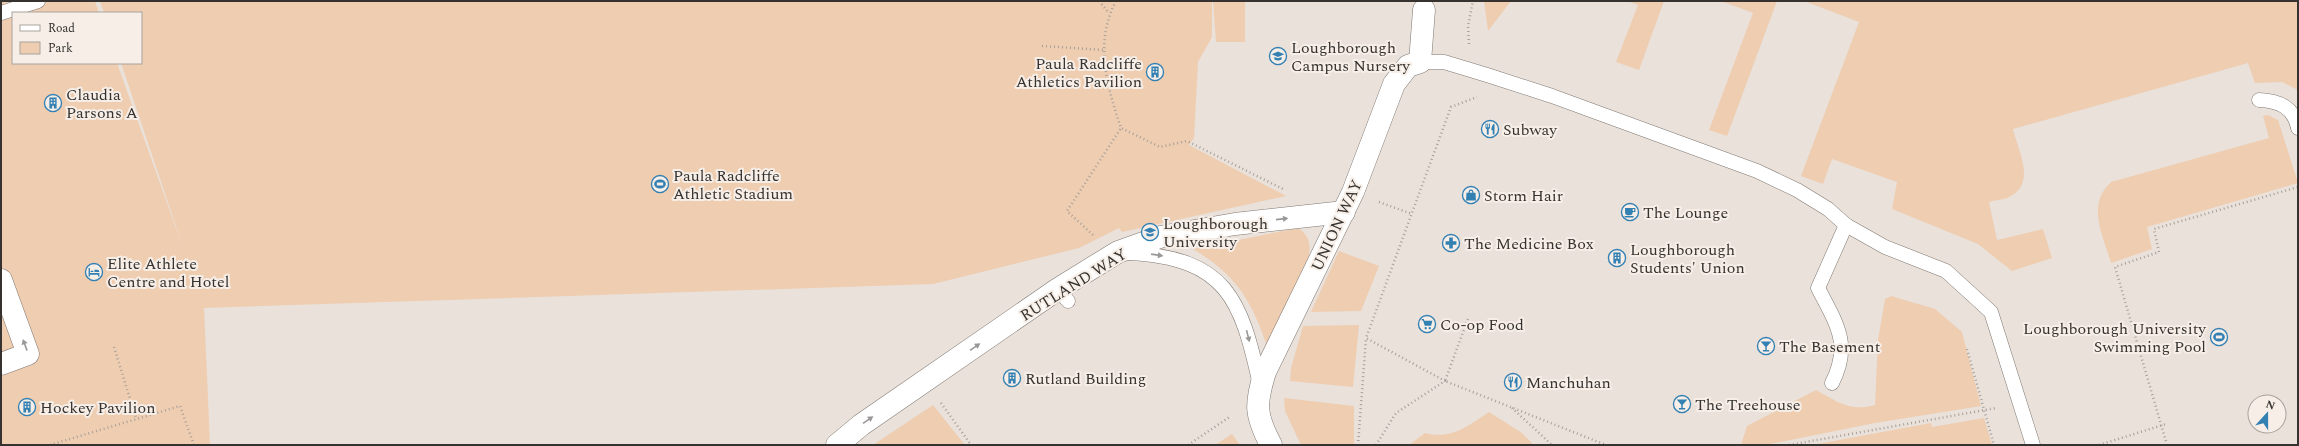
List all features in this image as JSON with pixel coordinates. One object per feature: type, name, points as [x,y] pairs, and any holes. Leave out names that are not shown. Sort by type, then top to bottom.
[{"type":"street","points":[[1420,62],[1424,10]]},
{"type":"street","name":"UNION WAY","points":[[1271,445],[1258,416],[1259,396],[1271,358],[1353,192],[1394,84],[1408,66],[1420,62]]},
{"type":"street","name":"RUTLAND WAY","points":[[837,445],[861,425],[925,381],[1063,295],[1118,252],[1160,237],[1234,224],[1344,212]]},
{"type":"street","points":[[1,280],[28,354],[1,364]]},
{"type":"lane","points":[[1,13],[38,1]]},
{"type":"lane","points":[[1420,62],[1444,62],[1487,74],[1552,96],[1757,172],[1797,190],[1828,209],[1846,225],[1885,247],[1946,271],[1991,312],[2022,403],[2033,445]]},
{"type":"lane","points":[[2259,100],[2277,103],[2290,110],[2298,128]]},
{"type":"lane","points":[[1832,383],[1840,367],[1843,346],[1818,288],[1846,225]]},
{"type":"lane","points":[[1118,252],[1171,257],[1188,263],[1219,284],[1232,297],[1241,314],[1250,340],[1259,396]]},
{"type":"path","points":[[1099,1],[1109,13]]},
{"type":"path","points":[[1116,1],[1109,13],[1104,34],[1104,62],[1108,86],[1121,128],[1160,147],[1187,141],[1290,192]]},
{"type":"path","points":[[1358,445],[1366,338],[1451,107],[1486,94],[1487,59],[1475,58],[1468,40],[1473,1]]},
{"type":"path","points":[[1042,46],[1104,50]]},
{"type":"path","points":[[1118,252],[1094,237],[1067,211],[1121,128]]},
{"type":"path","points":[[2167,445],[2115,267],[2159,252],[2154,228],[2298,187]]},
{"type":"path","points":[[1353,192],[1412,214]]},
{"type":"path","points":[[1376,445],[1396,413],[1445,381],[1468,319]]},
{"type":"path","points":[[1366,338],[1445,381],[1606,445]]},
{"type":"path","points":[[114,347],[136,418]]},
{"type":"path","points":[[1967,349],[1994,445]]},
{"type":"path","points":[[925,381],[971,445]]},
{"type":"path","points":[[1188,445],[1259,396]]},
{"type":"path","points":[[1789,445],[2022,403]]},
{"type":"path","points":[[50,445],[180,406],[194,445]]},
{"type":"path","points":[[1510,407],[1552,445]]},
{"type":"path","points":[[2099,445],[2166,424]]},
{"type":"green space","name":"Paula Radcliffe Athletic Stadium","points":[[1,1],[95,1],[99,12],[12,12],[12,64],[117,64],[185,253],[121,64],[142,64],[142,12],[104,12],[100,1],[1212,1],[1212,37],[1198,62],[1194,138],[1189,145],[1286,196],[1122,232],[1119,228],[1079,248],[933,284],[204,308],[210,445],[1,445]]},
{"type":"green space","points":[[1213,1],[1245,1],[1245,42],[1216,42]]},
{"type":"green space","points":[[1484,1],[1511,1],[1488,31]]},
{"type":"green space","points":[[1627,1],[1664,1],[1639,70],[1616,62],[1638,5]]},
{"type":"green space","points":[[1721,1],[1777,1],[1727,136],[1709,130],[1753,13]]},
{"type":"green space","points":[[1804,1],[2298,1],[2298,90],[2282,82],[2255,83],[2248,63],[2013,129],[2024,167],[2024,176],[2022,185],[2016,192],[2007,198],[1989,202],[1997,240],[2043,229],[2052,258],[2012,271],[1978,244],[1892,209],[1897,182],[1832,159],[1823,184],[1801,176],[1859,22]]},
{"type":"green space","points":[[2268,115],[2278,120],[2298,183],[2147,227],[2152,249],[2111,263],[2101,231],[2098,210],[2099,200],[2103,191],[2111,182],[2269,138],[2263,116]]},
{"type":"green space","points":[[1298,228],[1307,237],[1309,256],[1267,346],[1255,315],[1240,290],[1220,269],[1193,249]]},
{"type":"green space","points":[[1339,251],[1379,266],[1361,311],[1311,312]]},
{"type":"green space","points":[[1891,296],[1935,309],[1962,332],[1981,406],[1875,423],[1765,445],[1741,445],[1747,426],[1816,390],[1844,405],[1866,407],[1875,405],[1878,340],[1885,299]]},
{"type":"green space","points":[[1359,325],[1353,387],[1290,381],[1291,368],[1303,326]]},
{"type":"green space","points":[[1284,398],[1354,406],[1354,445],[1301,445],[1285,411]]},
{"type":"green space","points":[[933,405],[965,445],[873,445]]},
{"type":"green space","points":[[1489,412],[1522,433],[1534,445],[1409,445],[1425,433],[1443,435],[1459,430]]},
{"type":"green space","points":[[1984,418],[1992,445],[1812,445],[1931,423],[1932,427]]},
{"type":"green space","points":[[1232,434],[1240,445],[1215,445]]},
{"type":"place","name":"Loughborough Campus Nursery","points":[[1278,56]]},
{"type":"place","name":"Paula Radcliffe Athletics Pavilion","points":[[1155,72]]},
{"type":"place","name":"Claudia Parsons A","points":[[53,103]]},
{"type":"place","name":"Subway","points":[[1490,129]]},
{"type":"place","name":"Paula Radcliffe Athletic Stadium","points":[[660,184]]},
{"type":"place","name":"Storm Hair","points":[[1471,195]]},
{"type":"place","name":"The Lounge","points":[[1630,212]]},
{"type":"place","name":"Loughborough University","points":[[1150,232]]},
{"type":"place","name":"The Medicine Box","points":[[1451,243]]},
{"type":"place","name":"Loughborough Students' Union","points":[[1617,258]]},
{"type":"place","name":"Elite Athlete Centre and Hotel","points":[[94,272]]},
{"type":"place","name":"Co-op Food","points":[[1427,324]]},
{"type":"place","name":"Loughborough University Swimming Pool","points":[[2219,337]]},
{"type":"place","name":"The Basement","points":[[1766,346]]},
{"type":"place","name":"Rutland Building","points":[[1012,378]]},
{"type":"place","name":"Manchuhan","points":[[1513,382]]},
{"type":"place","name":"The Treehouse","points":[[1682,404]]},
{"type":"place","name":"Hockey Pavilion","points":[[27,407]]}]
